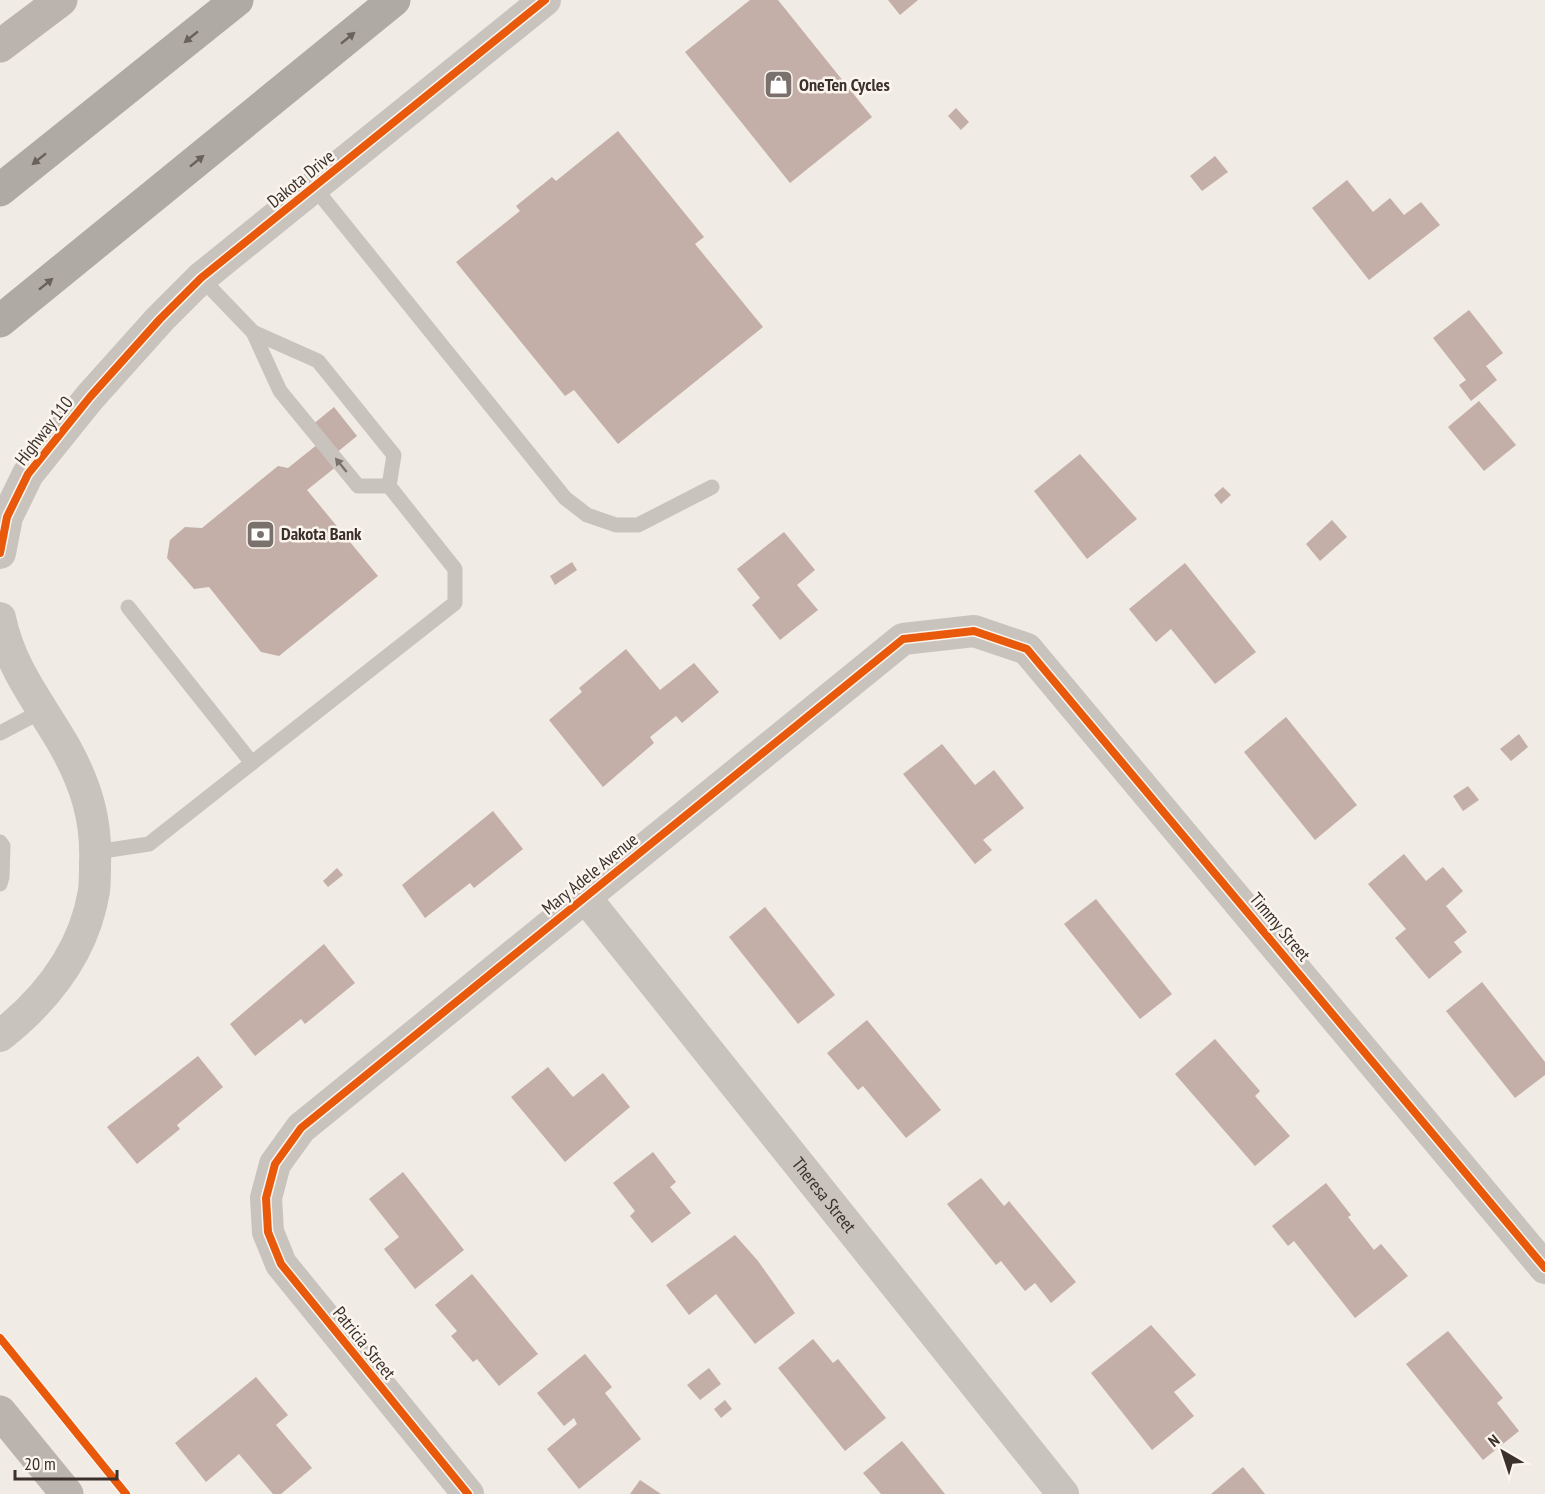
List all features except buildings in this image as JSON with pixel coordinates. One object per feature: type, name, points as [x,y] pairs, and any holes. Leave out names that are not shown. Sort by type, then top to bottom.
[{"type":"highway","points":[[0,190],[237,0]]},
{"type":"highway","points":[[0,321],[394,0]]},
{"type":"street","points":[[0,46],[61,0]]},
{"type":"street","name":"Dakota Drive","points":[[90,397],[160,319],[201,279],[545,0]]},
{"type":"street","name":"Highway 110","points":[[0,553],[7,517],[28,474],[90,397]]},
{"type":"street","points":[[0,618],[14,661],[26,685],[80,776],[94,824],[96,852],[94,890],[86,928],[73,955],[49,991],[19,1022],[0,1036]]},
{"type":"street","name":"Mary Adele Avenue","points":[[266,1198],[275,1164],[301,1128],[903,639],[974,630]]},
{"type":"street","name":"Timmy Street","points":[[974,630],[1027,649],[1545,1268]]},
{"type":"street","name":"Theresa Street","points":[[585,897],[1063,1494]]},
{"type":"street","name":"Patricia Street","points":[[266,1198],[268,1232],[281,1264],[468,1494]]},
{"type":"street","points":[[0,1412],[67,1494]]},
{"type":"lane","points":[[314,187],[565,498],[587,515],[616,525],[638,525],[712,487]]},
{"type":"lane","points":[[201,279],[253,332],[280,391],[358,486],[389,486]]},
{"type":"lane","points":[[96,852],[149,844],[455,603],[455,569],[389,486],[394,455],[318,361],[253,332]]},
{"type":"lane","points":[[128,607],[252,763]]},
{"type":"lane","points":[[0,733],[42,711]]},
{"type":"lane","points":[[0,842],[3,846],[0,884]]},
{"type":"cycle path","points":[[0,553],[7,517],[28,474],[90,397],[160,319],[201,278],[545,0]]},
{"type":"cycle path","points":[[468,1494],[281,1264],[268,1232],[266,1198],[275,1164],[301,1128],[903,639],[974,631],[1027,649],[1545,1268]]},
{"type":"cycle path","points":[[0,1338],[126,1494]]},
{"type":"place","name":"OneTen Cycles","points":[[778,85]]},
{"type":"place","name":"Dakota Bank","points":[[260,534]]}]
